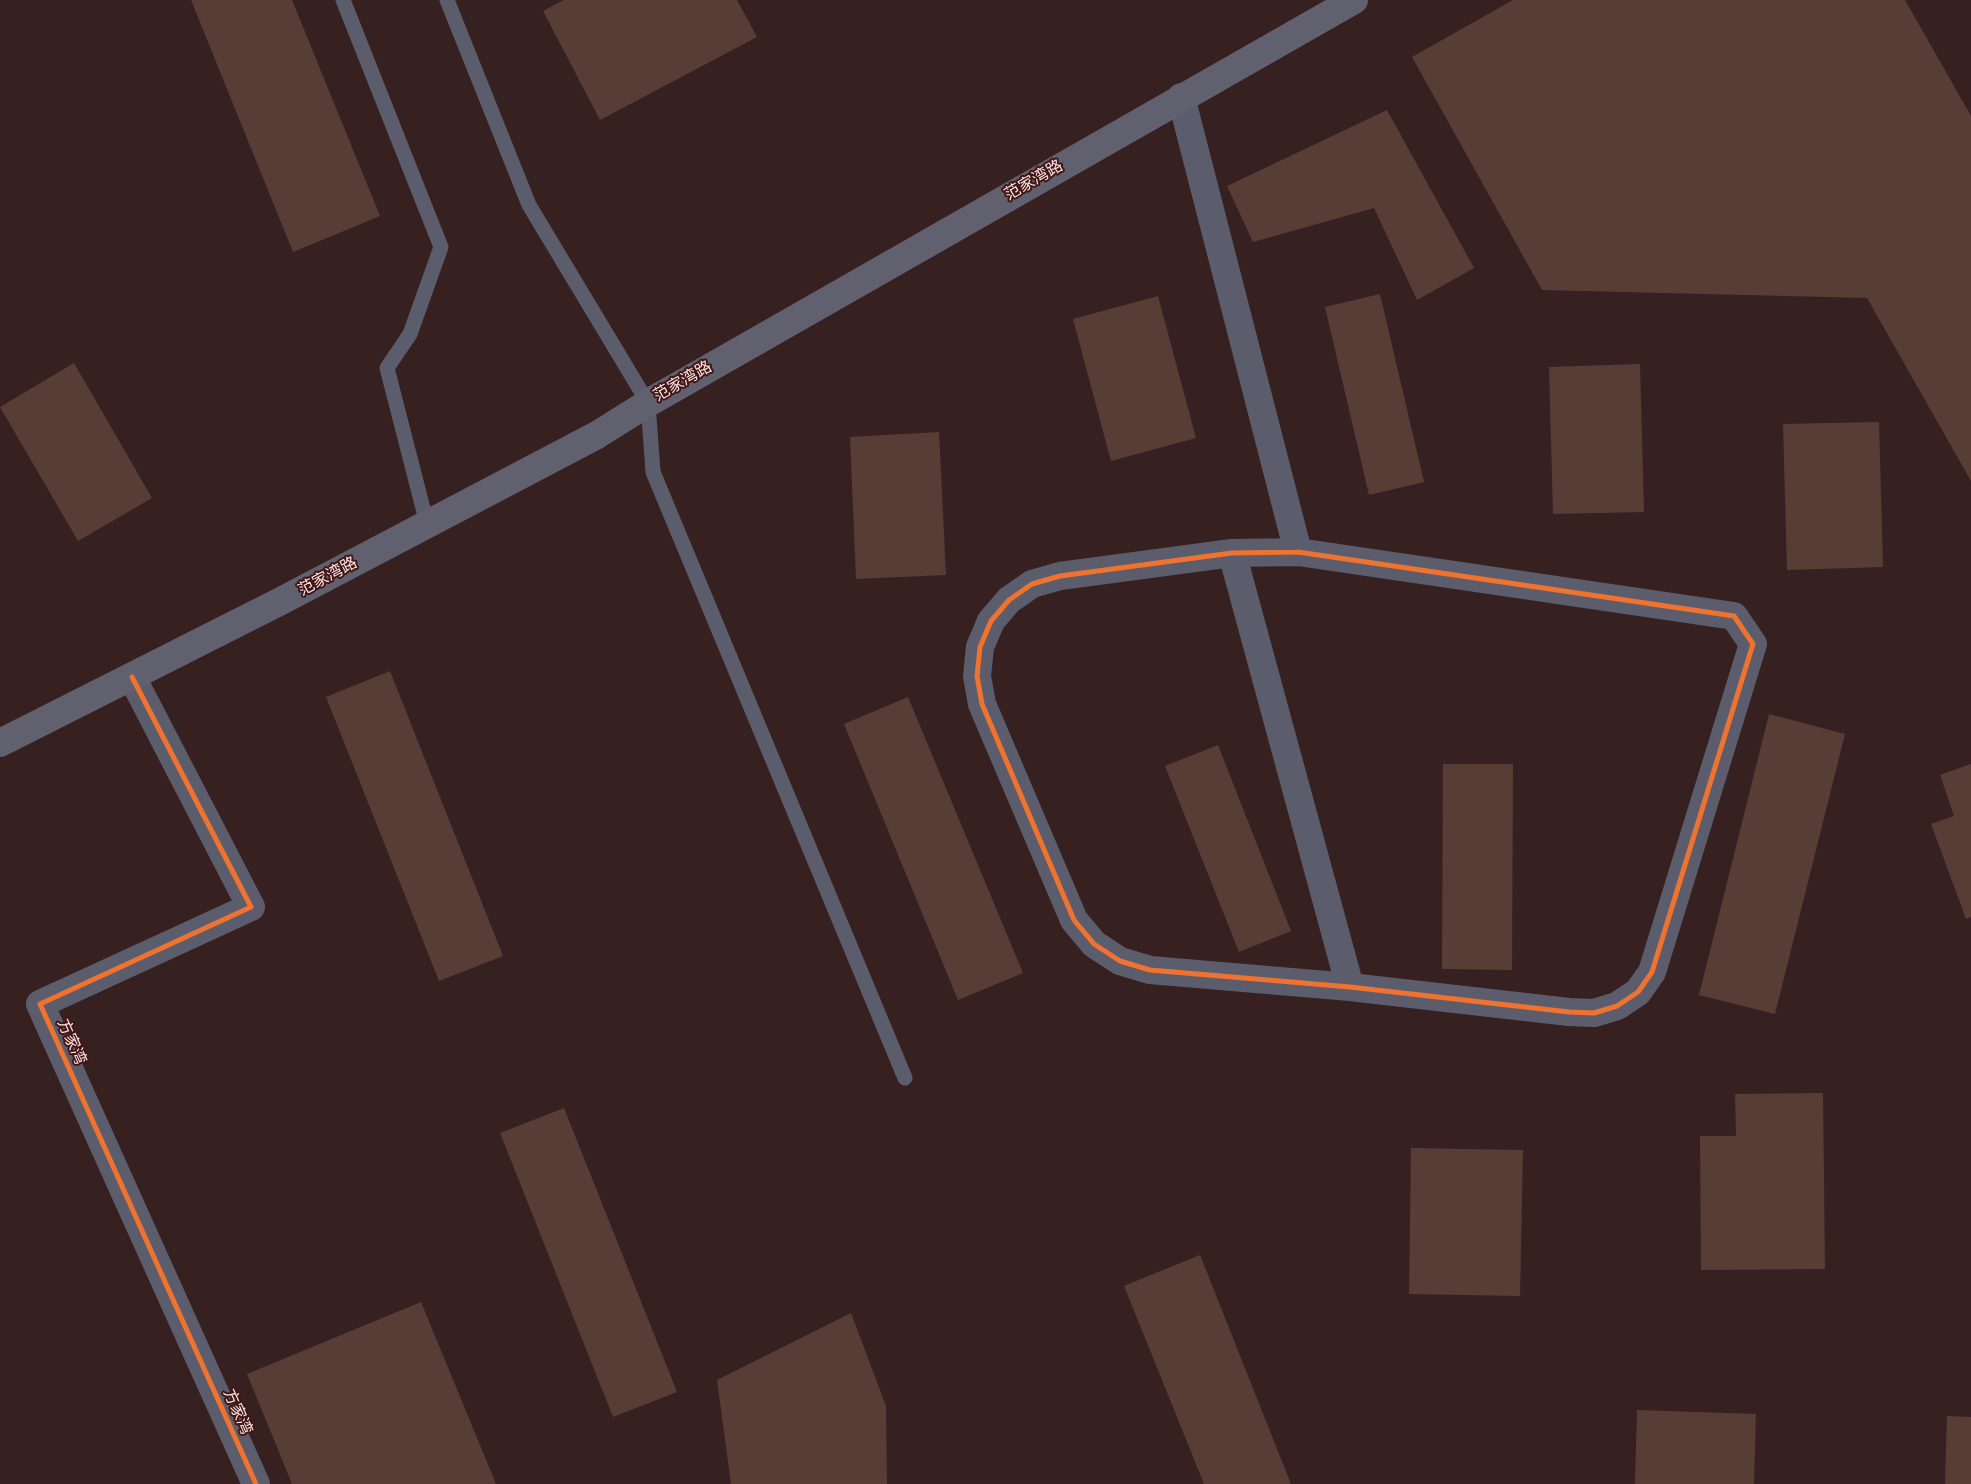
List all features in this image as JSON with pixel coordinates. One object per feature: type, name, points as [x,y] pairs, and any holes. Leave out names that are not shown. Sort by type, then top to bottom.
[{"type":"main road","name":"范家湾路","points":[[0,743],[281,601],[597,435],[648,403],[1181,97],[1354,0]]},
{"type":"street","points":[[1181,97],[1298,552]]},
{"type":"street","points":[[1298,552],[1734,616],[1753,644],[1652,972],[1638,992],[1617,1006],[1594,1013],[1569,1012],[1350,987],[1150,970],[1120,961],[1094,944],[1074,920],[982,704],[977,676],[980,648],[991,621],[1009,600],[1032,584],[1060,576],[1232,553],[1298,552]]},
{"type":"street","points":[[1232,553],[1350,987]]},
{"type":"street","name":"方家湾","points":[[132,676],[251,907],[40,1004],[256,1484]]},
{"type":"lane","points":[[343,0],[441,247],[410,334],[386,368],[427,524]]},
{"type":"lane","points":[[447,0],[529,205],[648,403],[653,472],[905,1078]]},
{"type":"building","points":[[191,0],[292,0],[380,216],[293,252]]},
{"type":"building","points":[[564,0],[737,0],[757,37],[600,120],[543,11]]},
{"type":"building","points":[[1513,0],[1905,0],[1971,116],[1971,481],[1867,298],[1542,290],[1412,57]]},
{"type":"building","points":[[1387,110],[1474,268],[1417,300],[1374,208],[1253,242],[1227,186]]},
{"type":"building","points":[[1380,294],[1424,482],[1369,495],[1325,307]]},
{"type":"building","points":[[1158,296],[1196,438],[1111,461],[1073,319]]},
{"type":"building","points":[[74,363],[152,498],[78,541],[0,407]]},
{"type":"building","points":[[1640,364],[1644,512],[1553,514],[1549,367]]},
{"type":"building","points":[[1879,422],[1883,567],[1787,570],[1783,424]]},
{"type":"building","points":[[939,432],[946,575],[856,579],[850,437]]},
{"type":"building","points":[[390,671],[503,956],[439,981],[326,697]]},
{"type":"building","points":[[908,697],[1023,973],[958,1000],[844,724]]},
{"type":"building","points":[[1769,714],[1845,734],[1775,1014],[1699,995]]},
{"type":"building","points":[[1218,745],[1291,931],[1239,952],[1165,766]]},
{"type":"building","points":[[1443,764],[1513,764],[1512,970],[1442,969]]},
{"type":"building","points":[[1971,764],[1971,917],[1966,919],[1931,824],[1954,816],[1940,775]]},
{"type":"building","points":[[1823,1093],[1825,1269],[1701,1270],[1700,1136],[1736,1136],[1735,1094]]},
{"type":"building","points":[[564,1108],[677,1392],[613,1417],[500,1133]]},
{"type":"building","points":[[1411,1148],[1523,1150],[1520,1296],[1409,1294]]},
{"type":"building","points":[[1200,1255],[1291,1484],[1204,1484],[1124,1286]]},
{"type":"building","points":[[421,1302],[496,1484],[292,1484],[247,1374]]},
{"type":"building","points":[[851,1313],[886,1406],[887,1484],[731,1484],[717,1380]]},
{"type":"building","points":[[1637,1410],[1756,1414],[1754,1484],[1635,1484]]},
{"type":"building","points":[[1947,1416],[1971,1417],[1971,1484],[1945,1484]]},
{"type":"cycle path","points":[[1298,552],[1734,616],[1753,644],[1652,972],[1638,992],[1617,1006],[1594,1013],[1569,1012],[1350,987],[1150,970],[1120,961],[1094,944],[1074,920],[982,704],[977,676],[980,647],[991,621],[1009,600],[1032,584],[1060,576],[1232,553],[1298,552]]},
{"type":"cycle path","points":[[132,677],[251,907],[40,1004],[256,1484]]}]
